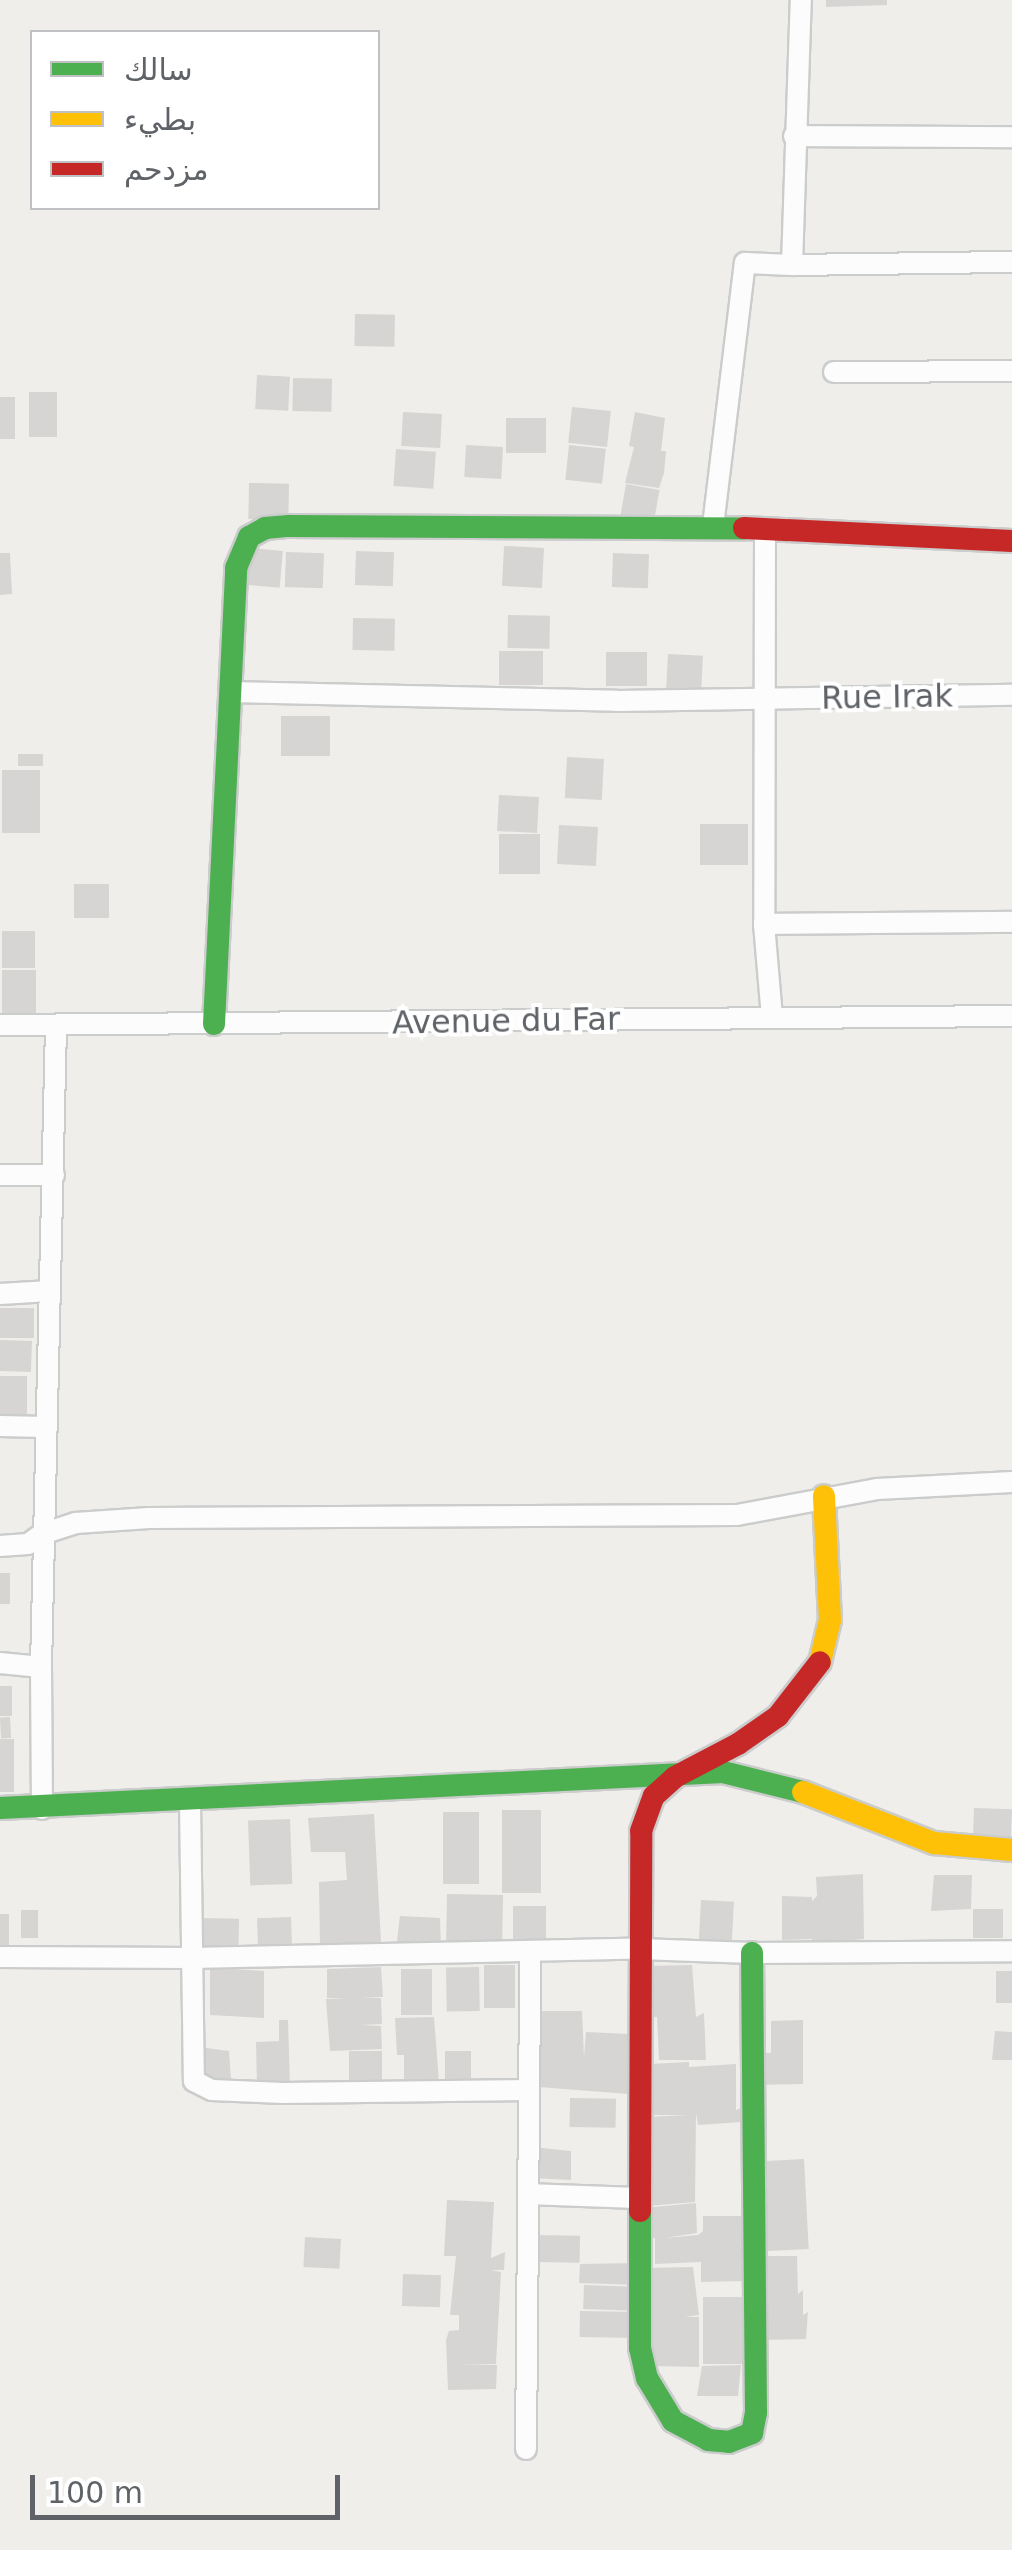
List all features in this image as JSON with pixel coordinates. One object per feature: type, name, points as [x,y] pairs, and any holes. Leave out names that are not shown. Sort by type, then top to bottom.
[{"type":"street","points":[[792,266],[801,0]]},
{"type":"street","points":[[794,136],[1012,136]]},
{"type":"street","points":[[714,526],[744,263],[792,266],[1012,262]]},
{"type":"street","points":[[834,372],[1012,371]]},
{"type":"street","points":[[214,1024],[240,550],[265,528],[714,526],[1012,540]]},
{"type":"street","points":[[766,530],[764,924],[772,1018]]},
{"type":"street","name":"Rue Irak","points":[[230,692],[523,701],[1012,695]]},
{"type":"street","points":[[764,924],[1012,922]]},
{"type":"street","name":"Avenue du Far","points":[[0,1025],[1012,1016]]},
{"type":"street","points":[[42,1809],[42,1534],[56,1026]]},
{"type":"street","points":[[0,1175],[54,1175]]},
{"type":"street","points":[[0,1294],[50,1291]]},
{"type":"street","points":[[0,1426],[46,1426]]},
{"type":"street","points":[[0,1546],[28,1544],[42,1534],[76,1523],[149,1518],[736,1514],[824,1496],[974,1481],[1012,1482]]},
{"type":"street","points":[[752,1953],[755,2427],[744,2440],[708,2440],[688,2432],[662,2407],[647,2378],[640,2348],[641,1831],[654,1796],[778,1716],[798,1697],[825,1655],[830,1620],[824,1496]]},
{"type":"street","points":[[0,1664],[41,1668]]},
{"type":"street","points":[[0,1808],[190,1802],[688,1771],[743,1774],[785,1785],[934,1844],[1012,1850]]},
{"type":"street","points":[[190,1802],[194,2081],[212,2090],[374,2094],[529,2090]]},
{"type":"street","points":[[0,1957],[530,1954],[639,1948],[752,1953],[1012,1951]]},
{"type":"street","points":[[526,2450],[530,1954]]},
{"type":"street","points":[[530,2194],[641,2198]]},
{"type":"building","points":[[826,0],[887,0],[887,5],[826,7]]},
{"type":"building","points":[[355,314],[395,315],[394,347],[354,346]]},
{"type":"building","points":[[257,375],[290,377],[288,411],[255,409]]},
{"type":"building","points":[[293,378],[332,379],[331,412],[292,411]]},
{"type":"building","points":[[29,392],[57,392],[57,437],[29,437]]},
{"type":"building","points":[[0,397],[15,397],[15,439],[0,439]]},
{"type":"building","points":[[572,407],[611,411],[607,447],[568,443]]},
{"type":"building","points":[[403,412],[442,414],[440,448],[401,446]]},
{"type":"building","points":[[635,412],[665,418],[661,451],[666,451],[659,488],[625,483],[634,447],[629,446]]},
{"type":"building","points":[[506,418],[546,418],[546,453],[506,453]]},
{"type":"building","points":[[466,445],[503,447],[501,479],[464,477]]},
{"type":"building","points":[[569,445],[606,449],[602,484],[565,480]]},
{"type":"building","points":[[396,449],[436,452],[433,489],[393,486]]},
{"type":"building","points":[[249,483],[289,484],[288,520],[248,519]]},
{"type":"building","points":[[626,484],[659,490],[653,526],[620,520]]},
{"type":"building","points":[[504,546],[544,548],[542,588],[502,586]]},
{"type":"building","points":[[250,548],[283,551],[280,588],[247,585]]},
{"type":"building","points":[[356,551],[394,552],[393,586],[355,585]]},
{"type":"building","points":[[286,552],[324,553],[323,588],[285,587]]},
{"type":"building","points":[[0,553],[10,553],[12,594],[0,595]]},
{"type":"building","points":[[613,553],[649,554],[648,588],[612,587]]},
{"type":"building","points":[[508,615],[550,616],[549,649],[507,648]]},
{"type":"building","points":[[353,618],[395,619],[394,651],[352,650]]},
{"type":"building","points":[[499,651],[543,651],[543,685],[499,685]]},
{"type":"building","points":[[606,652],[647,652],[647,686],[606,686]]},
{"type":"building","points":[[668,654],[703,656],[701,692],[666,690]]},
{"type":"building","points":[[281,716],[330,716],[330,756],[281,756]]},
{"type":"building","points":[[18,754],[43,754],[43,766],[18,766]]},
{"type":"building","points":[[567,757],[604,759],[602,800],[565,798]]},
{"type":"building","points":[[2,770],[40,770],[40,833],[2,833]]},
{"type":"building","points":[[499,795],[539,797],[537,833],[497,831]]},
{"type":"building","points":[[700,824],[748,824],[748,865],[700,865]]},
{"type":"building","points":[[559,825],[598,827],[596,866],[557,864]]},
{"type":"building","points":[[499,834],[540,834],[540,874],[499,874]]},
{"type":"building","points":[[74,884],[109,884],[109,918],[74,918]]},
{"type":"building","points":[[2,931],[35,931],[35,968],[2,968]]},
{"type":"building","points":[[2,970],[36,970],[36,1018],[2,1018]]},
{"type":"building","points":[[0,1308],[34,1308],[34,1338],[0,1338]]},
{"type":"building","points":[[0,1340],[32,1341],[31,1372],[0,1371]]},
{"type":"building","points":[[0,1376],[27,1376],[27,1416],[0,1416]]},
{"type":"building","points":[[0,1573],[10,1573],[10,1604],[0,1604]]},
{"type":"building","points":[[0,1686],[12,1686],[12,1716],[0,1716]]},
{"type":"building","points":[[10,1717],[11,1738],[1,1738],[0,1718]]},
{"type":"building","points":[[0,1739],[14,1739],[14,1792],[0,1792]]},
{"type":"building","points":[[974,1808],[1012,1809],[1011,1840],[973,1839]]},
{"type":"building","points":[[502,1810],[541,1810],[541,1893],[502,1893]]},
{"type":"building","points":[[443,1812],[479,1812],[479,1884],[443,1884]]},
{"type":"building","points":[[374,1814],[381,1942],[320,1945],[319,1882],[347,1880],[345,1852],[311,1852],[308,1818]]},
{"type":"building","points":[[290,1819],[292,1884],[250,1885],[248,1820]]},
{"type":"building","points":[[863,1874],[864,1939],[812,1944],[812,1939],[782,1940],[782,1896],[812,1897],[812,1901],[817,1896],[816,1877]]},
{"type":"building","points":[[934,1875],[972,1875],[971,1909],[931,1911]]},
{"type":"building","points":[[447,1894],[503,1895],[502,1947],[446,1946]]},
{"type":"building","points":[[701,1900],[734,1902],[732,1944],[699,1942]]},
{"type":"building","points":[[513,1906],[546,1906],[546,1947],[513,1947]]},
{"type":"building","points":[[973,1909],[1003,1909],[1003,1938],[973,1938]]},
{"type":"building","points":[[21,1910],[38,1910],[38,1938],[21,1938]]},
{"type":"building","points":[[0,1914],[9,1914],[9,1946],[0,1946]]},
{"type":"building","points":[[400,1916],[440,1918],[441,1949],[396,1949]]},
{"type":"building","points":[[291,1917],[292,1946],[258,1947],[257,1918]]},
{"type":"building","points":[[198,1918],[239,1919],[238,1948],[197,1947]]},
{"type":"building","points":[[484,1965],[515,1965],[515,2008],[484,2008]]},
{"type":"building","points":[[692,1965],[696,2017],[704,2013],[706,2060],[659,2060],[657,2017],[646,2018],[644,1966]]},
{"type":"building","points":[[381,1967],[383,1997],[361,1997],[381,1998],[382,2024],[361,2025],[381,2026],[382,2049],[330,2051],[326,1999],[348,1998],[327,1998],[327,1969]]},
{"type":"building","points":[[479,1967],[480,2011],[447,2012],[446,1968]]},
{"type":"building","points":[[401,1969],[432,1969],[432,2015],[401,2015]]},
{"type":"building","points":[[210,1970],[264,1971],[264,2018],[210,2015]]},
{"type":"building","points":[[996,1971],[1012,1971],[1012,2003],[996,2003]]},
{"type":"building","points":[[538,2011],[582,2011],[584,2057],[586,2032],[629,2034],[628,2094],[539,2087]]},
{"type":"building","points":[[434,2017],[439,2082],[404,2083],[404,2055],[397,2055],[395,2018]]},
{"type":"building","points":[[279,2020],[288,2020],[290,2086],[257,2087],[256,2042],[279,2041]]},
{"type":"building","points":[[803,2020],[803,2084],[754,2085],[754,2053],[771,2053],[771,2021]]},
{"type":"building","points":[[995,2031],[1012,2032],[1012,2060],[992,2060]]},
{"type":"building","points":[[199,2047],[229,2051],[231,2079],[201,2077]]},
{"type":"building","points":[[349,2051],[382,2051],[382,2081],[349,2081]]},
{"type":"building","points":[[445,2051],[471,2051],[471,2084],[445,2084]]},
{"type":"building","points":[[689,2062],[689,2067],[736,2064],[736,2110],[741,2108],[741,2122],[698,2125],[696,2113],[695,2202],[648,2206],[646,2117],[690,2115],[653,2115],[649,2064]]},
{"type":"building","points":[[570,2098],[616,2099],[615,2128],[569,2127]]},
{"type":"building","points":[[532,2147],[571,2151],[571,2180],[532,2178]]},
{"type":"building","points":[[804,2159],[809,2249],[764,2251],[759,2161]]},
{"type":"building","points":[[447,2200],[494,2202],[491,2258],[505,2252],[504,2270],[491,2270],[501,2272],[496,2364],[462,2365],[497,2365],[496,2389],[448,2390],[446,2340],[449,2331],[459,2330],[459,2315],[450,2315],[456,2256],[444,2256]]},
{"type":"building","points":[[696,2203],[697,2233],[665,2238],[698,2235],[703,2231],[703,2216],[744,2216],[743,2281],[701,2282],[701,2262],[655,2264],[655,2238],[645,2238],[644,2208]]},
{"type":"building","points":[[536,2235],[580,2236],[580,2263],[536,2262]]},
{"type":"building","points":[[305,2237],[341,2239],[339,2269],[303,2267]]},
{"type":"building","points":[[754,2256],[797,2256],[798,2294],[803,2290],[803,2315],[808,2312],[806,2339],[760,2340]]},
{"type":"building","points":[[639,2263],[638,2285],[579,2283],[580,2264]]},
{"type":"building","points":[[693,2267],[699,2315],[685,2317],[699,2317],[699,2367],[650,2366],[644,2268]]},
{"type":"building","points":[[403,2274],[441,2275],[440,2307],[402,2306]]},
{"type":"building","points":[[584,2285],[637,2287],[636,2311],[583,2309]]},
{"type":"building","points":[[703,2297],[744,2297],[744,2364],[703,2364]]},
{"type":"building","points":[[580,2311],[636,2312],[636,2338],[580,2337]]},
{"type":"building","points":[[741,2365],[738,2396],[697,2396],[702,2366]]},
{"type":"traffic: fast","points":[[214,1024],[236,568],[249,537],[265,528],[289,526],[744,528]]},
{"type":"traffic: fast","points":[[0,1808],[723,1772],[803,1792]]},
{"type":"traffic: fast","points":[[640,2211],[640,2348],[647,2378],[673,2421],[708,2440],[729,2442],[752,2433],[756,2412],[752,1953]]},
{"type":"traffic: slow","points":[[820,1662],[830,1620],[824,1496]]},
{"type":"traffic: slow","points":[[803,1792],[934,1843],[1012,1850]]},
{"type":"traffic: jam","points":[[744,528],[1012,541]]},
{"type":"traffic: jam","points":[[640,2211],[641,1831],[654,1796],[675,1777],[738,1744],[778,1716],[820,1662]]}]
